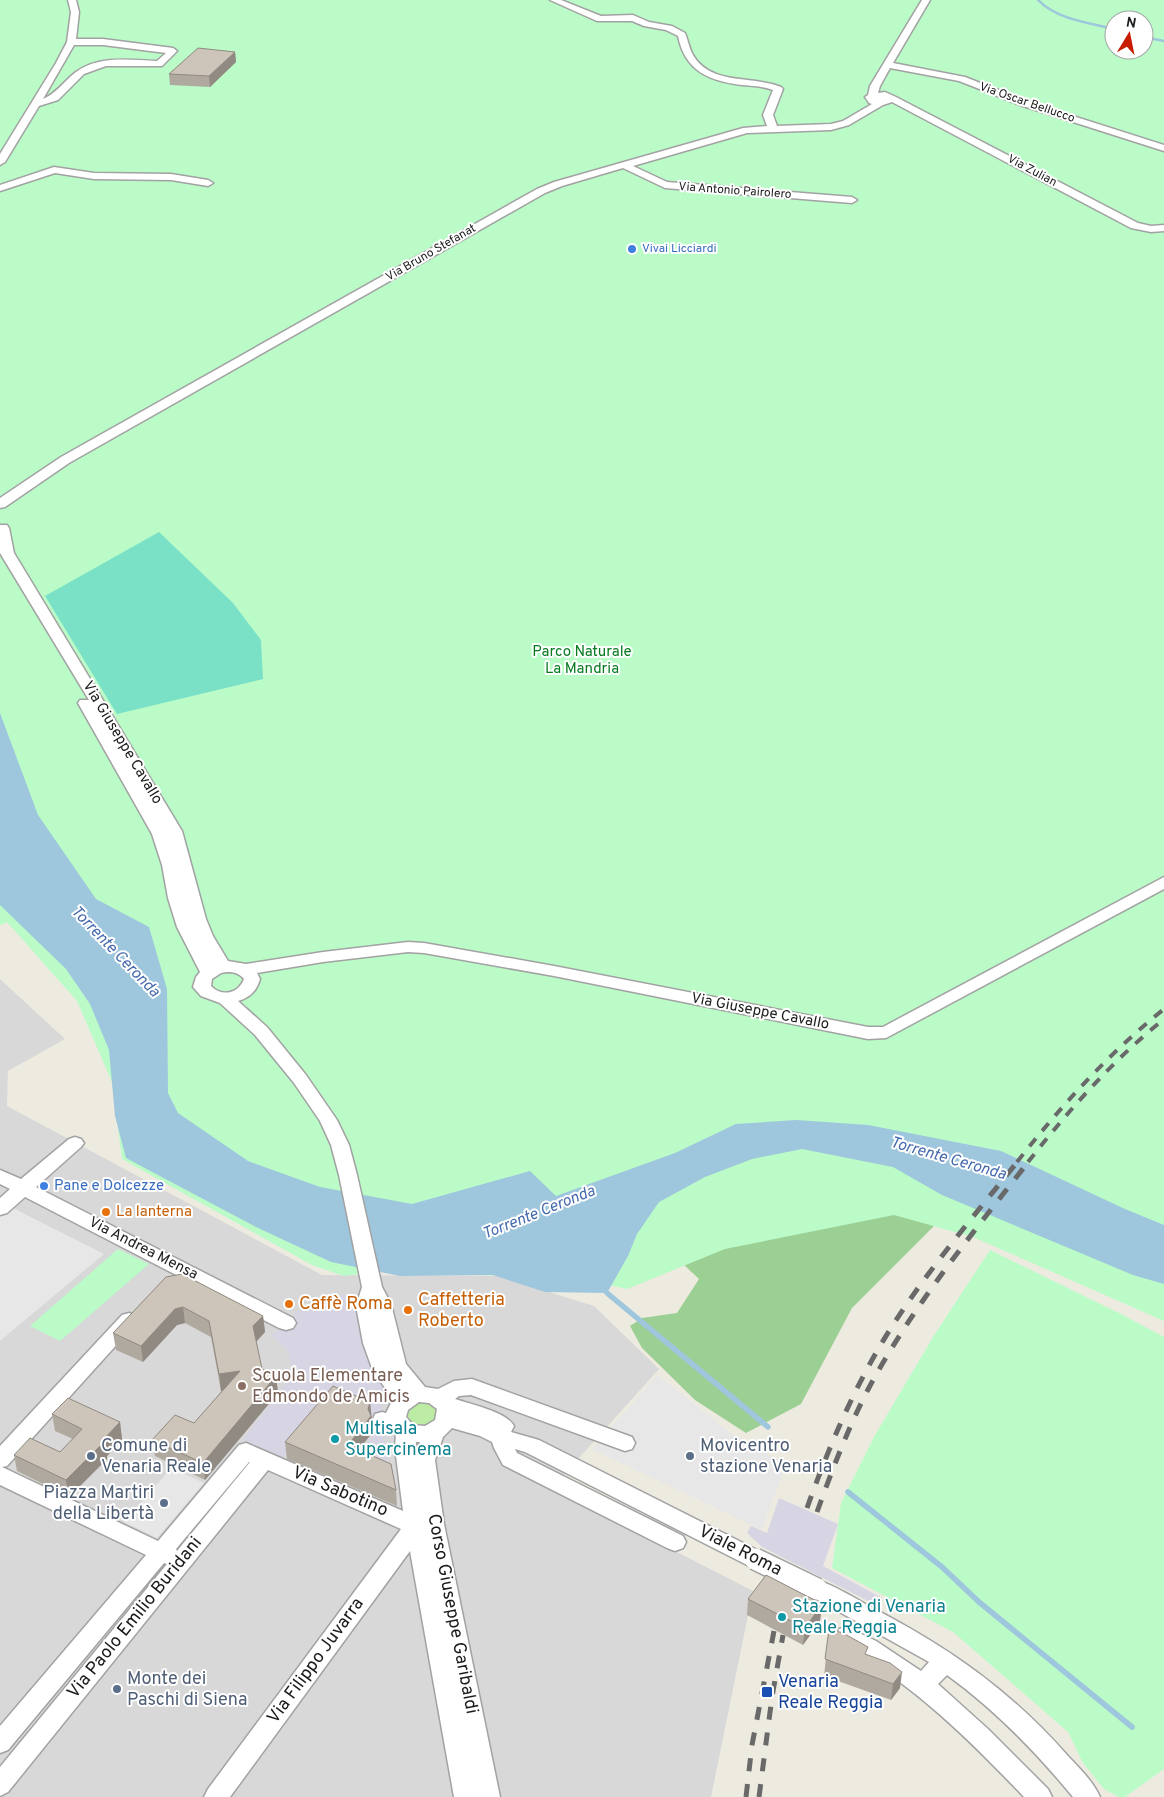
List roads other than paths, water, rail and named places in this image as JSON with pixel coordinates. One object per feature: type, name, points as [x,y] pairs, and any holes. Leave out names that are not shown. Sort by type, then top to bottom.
[{"type":"street","points":[[0,162],[61,63],[71,42],[75,12],[72,0]]},
{"type":"street","points":[[554,0],[600,19],[629,17],[647,24],[669,28],[682,35],[685,52],[692,62],[704,71],[725,80],[767,85],[778,90],[768,115],[774,129]]},
{"type":"street","name":"Via Bruno Stefanat","points":[[0,504],[20,488],[65,460],[541,191],[558,184],[741,131],[831,127],[846,123],[883,98],[889,65],[926,0]]},
{"type":"street","points":[[36,104],[59,96],[75,78],[90,68],[114,63],[159,64],[173,51],[103,42],[71,42]]},
{"type":"street","name":"Via Oscar Bellucco","points":[[889,65],[943,74],[1026,104],[1164,148]]},
{"type":"street","name":"Via Zulian","points":[[883,98],[1136,226],[1164,228]]},
{"type":"street","name":"Via Antonio Pairolero","points":[[624,165],[665,185],[852,200]]},
{"type":"street","points":[[0,188],[54,170],[94,176],[171,177],[208,183]]},
{"type":"street","name":"Via Bruno Stefanat","points":[[1,523],[16,501],[37,479]]},
{"type":"street","points":[[0,491],[20,488]]},
{"type":"street","name":"Via Giuseppe Cavallo","points":[[1,523],[6,553],[35,597],[174,831],[184,862],[190,895],[199,924],[212,953],[216,970]]},
{"type":"street","name":"Via Giuseppe Cavallo","points":[[0,556],[160,834],[170,865],[176,898],[185,927],[199,957],[216,970]]},
{"type":"street","name":"Via Giuseppe Cavallo","points":[[248,974],[323,957],[408,947],[424,948],[554,971],[868,1033],[886,1032],[1164,882]]},
{"type":"street","points":[[236,967],[248,974],[248,990],[242,994],[225,998],[217,998],[205,992],[202,982],[216,970],[236,967]]},
{"type":"street","points":[[242,994],[261,1031]]},
{"type":"street","points":[[225,998],[261,1031],[300,1079],[328,1120],[340,1145],[371,1283],[366,1306],[373,1343],[383,1371],[412,1397]]},
{"type":"street","points":[[1,1207],[75,1142]]},
{"type":"street","name":"Via Andrea Mensa","points":[[0,1176],[171,1274],[286,1323]]},
{"type":"street","points":[[0,1460],[139,1309]]},
{"type":"street","points":[[442,1413],[427,1394],[412,1397],[400,1405],[396,1417],[398,1422],[407,1431],[421,1434],[442,1413],[454,1389],[472,1387],[625,1443]]},
{"type":"street","name":"Viale Roma","points":[[442,1413],[489,1430],[502,1437],[532,1446],[912,1640],[945,1661],[985,1692],[1028,1731],[1071,1776],[1088,1797]]},
{"type":"street","name":"Viale Roma","points":[[442,1413],[495,1421],[511,1429],[532,1446]]},
{"type":"street","name":"Corso Giuseppe Garibaldi","points":[[442,1413],[424,1460],[432,1515],[488,1797]]},
{"type":"street","name":"Corso Giuseppe Garibaldi","points":[[407,1431],[405,1448],[416,1526],[466,1797]]},
{"type":"street","name":"Viale Roma","points":[[502,1437],[504,1448],[510,1459],[675,1542]]},
{"type":"street","name":"Via Sabotino","points":[[260,1455],[416,1526]]},
{"type":"street","name":"Via Paolo Emilio Buridani","points":[[0,1785],[171,1557],[260,1455]]},
{"type":"street","points":[[0,1475],[171,1557],[0,1743]]},
{"type":"street","name":"Via Filippo Juvarra","points":[[216,1797],[416,1526]]},
{"type":"street","points":[[847,1636],[892,1662],[923,1684],[960,1717],[1040,1797]]},
{"type":"street","points":[[923,1684],[945,1661]]},
{"type":"water","name":"Torrente Ceronda","points":[[0,713],[38,815],[96,899],[149,927],[167,989],[168,1093],[178,1113],[248,1161],[320,1187],[412,1204],[530,1171],[556,1196],[675,1153],[736,1124],[796,1120],[868,1125],[1001,1151],[1125,1209],[1164,1225],[1164,1284],[1133,1275],[942,1195],[893,1167],[802,1149],[752,1159],[705,1177],[659,1202],[637,1234],[628,1256],[607,1293],[545,1292],[493,1275],[400,1276],[331,1262],[256,1227],[126,1158],[115,1116],[109,1050],[90,1004],[66,969],[0,905]]},
{"type":"waterway","points":[[1038,0],[1063,16],[1104,27]]},
{"type":"waterway","points":[[1154,39],[1164,41]]},
{"type":"waterway","points":[[607,1293],[768,1427]]},
{"type":"waterway","points":[[848,1492],[942,1567],[979,1602],[1132,1727]]},
{"type":"railway","points":[[1017,1162],[1104,1062],[1164,1009]]},
{"type":"railway","points":[[1028,1162],[1059,1124],[1109,1069],[1164,1019]]},
{"type":"railway","points":[[807,1508],[840,1425],[880,1346],[928,1274],[1018,1161]]},
{"type":"railway","points":[[817,1512],[852,1424],[877,1373],[930,1290],[1029,1161]]},
{"type":"railway","points":[[746,1797],[752,1745],[774,1631]]},
{"type":"railway","points":[[759,1797],[772,1697],[783,1635]]},
{"type":"place","name":"Vivai Licciardi","points":[[632,249]]},
{"type":"place","name":"Pane e Dolcezze","points":[[44,1186]]},
{"type":"place","name":"La lanterna","points":[[106,1212]]},
{"type":"place","name":"Caffè Roma","points":[[289,1304]]},
{"type":"place","name":"Caffetteria Roberto","points":[[408,1310]]},
{"type":"place","name":"Scuola Elementare Edmondo de Amicis","points":[[242,1386]]},
{"type":"place","name":"Multisala Supercinema","points":[[335,1439]]},
{"type":"place","name":"Comune di Venaria Reale","points":[[91,1456]]},
{"type":"place","name":"Movicentro stazione Venaria","points":[[690,1456]]},
{"type":"place","name":"Piazza Martiri della Libertà","points":[[164,1503]]},
{"type":"place","name":"Stazione di Venaria Reale Reggia","points":[[782,1617]]},
{"type":"place","name":"Monte dei Paschi di Siena","points":[[117,1689]]},
{"type":"place","name":"Venaria Reale Reggia","points":[[767,1692]]},
{"type":"park label","name":"Parco Naturale La Mandria","points":[[582,660]]}]
